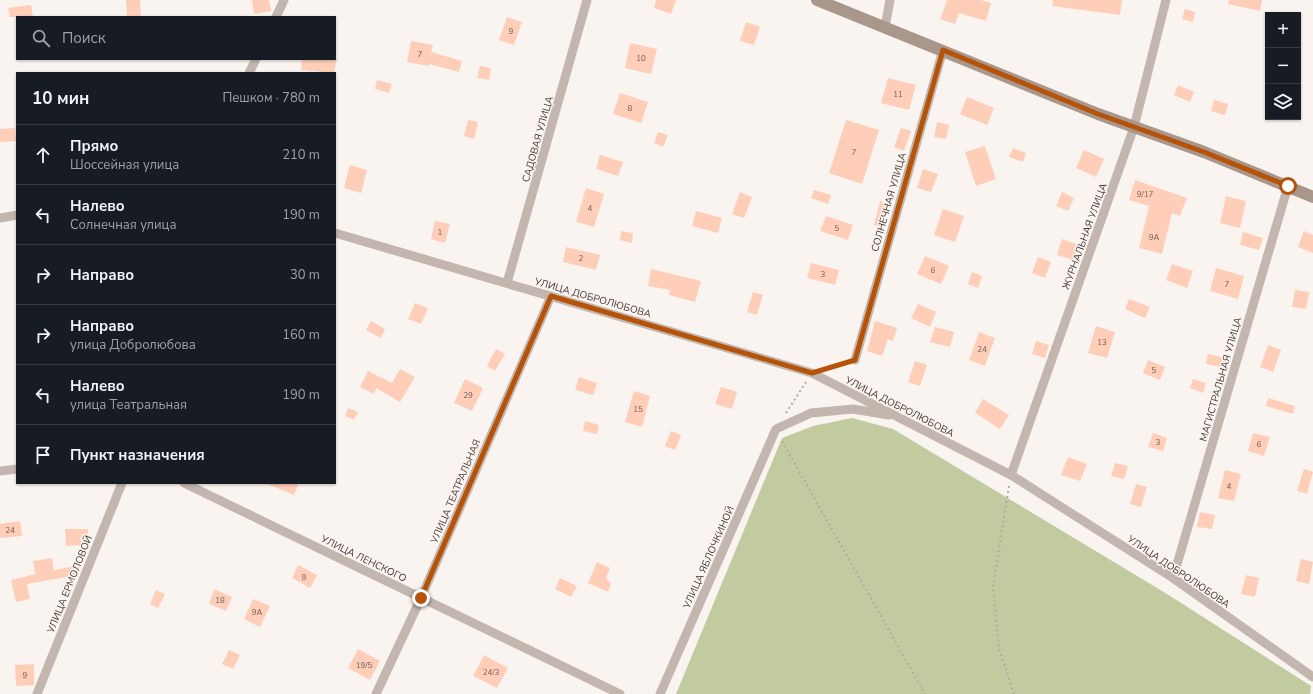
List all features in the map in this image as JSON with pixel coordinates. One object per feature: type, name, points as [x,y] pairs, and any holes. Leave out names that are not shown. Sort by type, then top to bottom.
[{"type":"main road","points":[[817,0],[1098,114],[1204,152],[1313,197]]},
{"type":"street","points":[[276,16],[284,0]]},
{"type":"street","name":"САДОВАЯ УЛИЦА","points":[[507,283],[587,0]]},
{"type":"street","points":[[885,27],[890,0]]},
{"type":"street","name":"ЖУРНАЛЬНАЯ УЛИЦА","points":[[1011,475],[1134,127],[1166,0]]},
{"type":"street","name":"СОЛНЕЧНАЯ УЛИЦА","points":[[855,360],[943,50]]},
{"type":"street","points":[[250,72],[256,60]]},
{"type":"street","name":"МАГИСТРАЛЬНАЯ УЛИЦА","points":[[1173,578],[1288,186]]},
{"type":"street","points":[[0,218],[16,215]]},
{"type":"street","name":"УЛИЦА ДОБРОЛЮБОВА","points":[[336,233],[812,373],[1011,475],[1173,578],[1313,677]]},
{"type":"street","name":"УЛИЦА ТЕАТРАЛЬНАЯ","points":[[376,694],[421,598],[551,296]]},
{"type":"street","points":[[776,429],[811,413],[853,409],[899,417]]},
{"type":"street","name":"УЛИЦА ЯБЛОЧКИНОЙ","points":[[660,694],[776,429]]},
{"type":"street","points":[[0,471],[16,469]]},
{"type":"street","name":"УЛИЦА ЕРМОЛОВОЙ","points":[[37,694],[122,484]]},
{"type":"street","name":"УЛИЦА ЛЕНСКОГО","points":[[186,484],[620,694]]},
{"type":"path","points":[[855,360],[812,373],[776,429],[926,694]]},
{"type":"path","points":[[1011,475],[993,586],[999,649],[1014,694]]},
{"type":"green space","points":[[852,418],[893,429],[1167,594],[1311,686],[1310,694],[676,694],[782,438],[813,426]]},
{"type":"building","points":[[126,0],[140,0],[141,16],[127,16]]},
{"type":"building","points":[[252,0],[269,0],[271,11],[254,14]]},
{"type":"building","points":[[656,0],[676,0],[671,14],[654,8]]},
{"type":"building","points":[[947,0],[981,0],[991,3],[986,21],[959,13],[955,24],[940,19]]},
{"type":"building","points":[[1053,0],[1122,0],[1120,15],[1052,6]]},
{"type":"building","points":[[1229,0],[1262,0],[1260,11],[1228,4]]},
{"type":"building","points":[[31,5],[33,16],[10,17],[8,8]]},
{"type":"building","points":[[1185,9],[1195,12],[1193,22],[1182,19]]},
{"type":"building","points":[[507,17],[522,22],[514,45],[499,40]]},
{"type":"building","points":[[746,22],[760,27],[754,45],[740,41]]},
{"type":"building","points":[[411,41],[433,45],[431,52],[462,61],[459,72],[429,64],[429,66],[407,62]]},
{"type":"building","points":[[630,43],[657,49],[651,74],[625,68]]},
{"type":"building","points":[[337,59],[334,72],[301,70],[302,60]]},
{"type":"building","points":[[480,66],[491,68],[489,80],[477,78]]},
{"type":"building","points":[[888,78],[916,85],[909,110],[881,103]]},
{"type":"building","points":[[377,80],[392,84],[389,93],[375,89]]},
{"type":"building","points":[[1178,85],[1194,92],[1190,102],[1174,95]]},
{"type":"building","points":[[620,93],[648,102],[641,123],[613,114]]},
{"type":"building","points":[[967,97],[994,108],[987,125],[960,114]]},
{"type":"building","points":[[1214,100],[1228,104],[1225,115],[1211,111]]},
{"type":"building","points":[[468,120],[478,122],[474,139],[464,136]]},
{"type":"building","points":[[846,120],[879,130],[862,184],[829,173]]},
{"type":"building","points":[[937,122],[949,125],[946,139],[934,137]]},
{"type":"building","points":[[15,128],[16,141],[0,142],[0,129]]},
{"type":"building","points":[[901,128],[911,131],[904,151],[894,147]]},
{"type":"building","points":[[658,132],[668,135],[663,147],[654,143]]},
{"type":"building","points":[[985,146],[996,179],[976,186],[965,152]]},
{"type":"building","points":[[1013,148],[1026,153],[1023,162],[1009,157]]},
{"type":"building","points":[[1084,150],[1104,159],[1096,177],[1076,168]]},
{"type":"building","points":[[600,155],[623,162],[618,176],[596,169]]},
{"type":"building","points":[[350,165],[367,170],[361,193],[344,188]]},
{"type":"building","points":[[923,169],[938,174],[931,192],[917,188]]},
{"type":"building","points":[[1135,180],[1187,198],[1180,216],[1172,213],[1162,254],[1139,248],[1149,206],[1129,200]]},
{"type":"building","points":[[586,188],[604,194],[594,227],[576,222]]},
{"type":"building","points":[[814,190],[831,195],[828,204],[811,198]]},
{"type":"building","points":[[740,192],[752,197],[744,218],[732,214]]},
{"type":"building","points":[[1062,192],[1074,198],[1068,211],[1056,206]]},
{"type":"building","points":[[1226,196],[1246,201],[1240,228],[1220,223]]},
{"type":"building","points":[[880,201],[889,204],[883,227],[874,225]]},
{"type":"building","points":[[943,209],[964,216],[955,242],[934,235]]},
{"type":"building","points":[[696,211],[722,218],[718,233],[692,226]]},
{"type":"building","points":[[826,216],[853,225],[848,240],[820,231]]},
{"type":"building","points":[[435,221],[450,224],[445,243],[431,239]]},
{"type":"building","points":[[621,231],[633,233],[632,243],[620,240]]},
{"type":"building","points":[[1304,231],[1313,235],[1313,253],[1298,247]]},
{"type":"building","points":[[1243,232],[1263,238],[1259,250],[1240,245]]},
{"type":"building","points":[[1062,239],[1079,245],[1074,260],[1057,255]]},
{"type":"building","points":[[566,247],[600,255],[596,270],[563,262]]},
{"type":"building","points":[[925,256],[949,266],[941,284],[917,274]]},
{"type":"building","points":[[1038,257],[1051,262],[1045,278],[1032,273]]},
{"type":"building","points":[[811,263],[839,270],[835,285],[807,278]]},
{"type":"building","points":[[1172,264],[1193,271],[1187,288],[1166,280]]},
{"type":"building","points":[[1216,268],[1244,276],[1238,299],[1210,291]]},
{"type":"building","points":[[651,269],[701,281],[695,302],[669,295],[670,290],[648,286]]},
{"type":"building","points":[[972,272],[982,276],[978,288],[968,284]]},
{"type":"building","points":[[1295,290],[1309,292],[1306,309],[1292,307]]},
{"type":"building","points":[[753,292],[763,295],[757,315],[747,312]]},
{"type":"building","points":[[1129,299],[1150,307],[1145,318],[1125,309]]},
{"type":"building","points":[[415,303],[428,308],[421,324],[408,319]]},
{"type":"building","points":[[918,304],[936,312],[930,327],[911,318]]},
{"type":"building","points":[[371,321],[385,329],[381,338],[366,330]]},
{"type":"building","points":[[875,321],[897,328],[893,341],[888,339],[882,356],[867,351]]},
{"type":"building","points":[[1096,326],[1115,332],[1107,358],[1088,353]]},
{"type":"building","points":[[935,327],[954,332],[950,347],[930,342]]},
{"type":"building","points":[[979,332],[995,338],[985,366],[969,360]]},
{"type":"building","points":[[1036,341],[1049,345],[1045,358],[1032,354]]},
{"type":"building","points":[[1268,345],[1281,350],[1273,372],[1260,367]]},
{"type":"building","points":[[496,349],[505,354],[495,371],[487,366]]},
{"type":"building","points":[[1208,354],[1227,358],[1225,368],[1206,364]]},
{"type":"building","points":[[1148,360],[1165,367],[1160,380],[1143,373]]},
{"type":"building","points":[[915,361],[927,365],[920,386],[908,382]]},
{"type":"building","points":[[400,369],[415,377],[400,402],[376,388],[374,394],[360,387],[368,371],[392,383]]},
{"type":"building","points":[[579,377],[597,383],[593,395],[575,390]]},
{"type":"building","points":[[465,379],[483,388],[472,411],[454,403]]},
{"type":"building","points":[[1193,379],[1206,383],[1203,393],[1190,388]]},
{"type":"building","points":[[721,387],[737,392],[732,409],[715,404]]},
{"type":"building","points":[[634,391],[650,396],[642,427],[625,422]]},
{"type":"building","points":[[1268,398],[1295,406],[1293,414],[1266,406]]},
{"type":"building","points":[[983,399],[1009,415],[1000,429],[975,413]]},
{"type":"building","points":[[348,408],[358,412],[354,420],[345,416]]},
{"type":"building","points":[[585,421],[599,425],[597,434],[583,431]]},
{"type":"building","points":[[671,431],[681,435],[675,450],[665,446]]},
{"type":"building","points":[[1153,433],[1167,438],[1163,451],[1148,447]]},
{"type":"building","points":[[1253,433],[1270,437],[1264,456],[1248,451]]},
{"type":"building","points":[[1068,457],[1087,464],[1080,481],[1061,475]]},
{"type":"building","points":[[1115,463],[1128,466],[1124,479],[1111,476]]},
{"type":"building","points":[[1304,469],[1313,472],[1307,494],[1297,491]]},
{"type":"building","points":[[1225,470],[1241,474],[1234,501],[1218,498]]},
{"type":"building","points":[[267,484],[299,484],[294,495]]},
{"type":"building","points":[[1136,484],[1147,487],[1141,507],[1130,504]]},
{"type":"building","points":[[1200,512],[1215,515],[1212,529],[1197,527]]},
{"type":"building","points":[[20,521],[22,536],[0,538],[0,524]]},
{"type":"building","points":[[65,529],[88,529],[88,545],[66,546]]},
{"type":"building","points":[[52,558],[54,570],[81,565],[78,575],[27,584],[30,599],[16,602],[11,580],[35,574],[33,561]]},
{"type":"building","points":[[1301,559],[1313,562],[1309,584],[1296,581]]},
{"type":"building","points":[[597,562],[610,568],[606,578],[611,584],[608,592],[588,583]]},
{"type":"building","points":[[298,565],[317,575],[310,588],[292,578]]},
{"type":"building","points":[[1246,575],[1259,578],[1255,597],[1241,594]]},
{"type":"building","points":[[560,578],[577,586],[571,597],[555,589]]},
{"type":"building","points":[[214,589],[232,597],[226,611],[209,604]]},
{"type":"building","points":[[156,590],[165,594],[158,608],[150,604]]},
{"type":"building","points":[[253,599],[270,606],[260,627],[244,619]]},
{"type":"building","points":[[358,649],[380,661],[370,680],[348,668]]},
{"type":"building","points":[[229,650],[240,655],[233,669],[222,664]]},
{"type":"building","points":[[484,655],[508,668],[497,688],[473,676]]},
{"type":"building","points":[[34,664],[34,685],[16,686],[15,665]]},
{"type":"route","points":[[421,598],[551,296],[812,373],[855,360],[943,50],[1098,114],[1204,152],[1288,186]]}]
